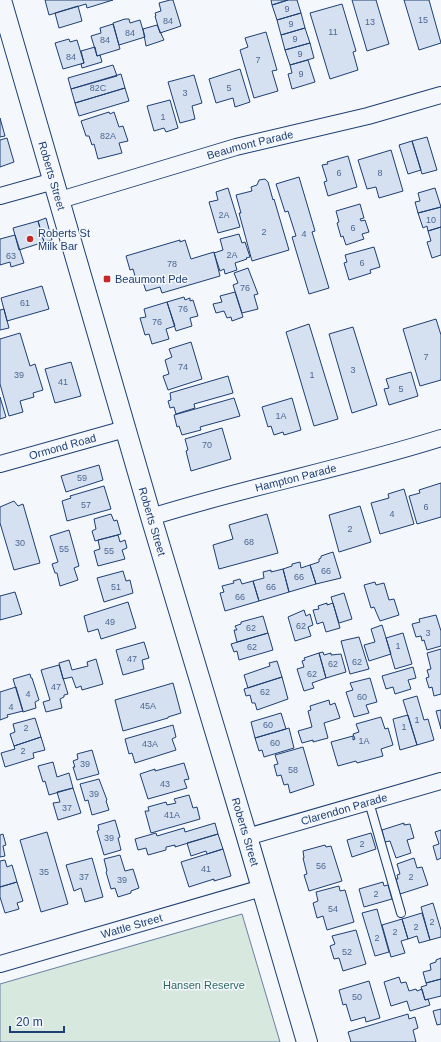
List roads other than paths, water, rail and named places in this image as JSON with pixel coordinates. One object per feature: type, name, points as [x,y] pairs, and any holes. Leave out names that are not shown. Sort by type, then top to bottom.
[{"type":"street","name":"Roberts Street","points":[[1,0],[125,429],[307,1042]]},
{"type":"street","name":"Beaumont Parade","points":[[60,200],[236,147],[368,116],[441,95]]},
{"type":"street","points":[[0,196],[54,181]]},
{"type":"street","name":"Ormond Road","points":[[0,464],[125,429]]},
{"type":"street","name":"Hampton Parade","points":[[151,517],[234,493],[441,438]]},
{"type":"street","name":"Clarendon Parade","points":[[247,837],[441,781]]},
{"type":"street","name":"Wattle Street","points":[[0,964],[262,888]]},
{"type":"lane","points":[[369,802],[401,913]]},
{"type":"place","name":"Roberts St Milk Bar","points":[[30,239]]},
{"type":"place","name":"Beaumont Pde","points":[[107,279]]},
{"type":"park label","name":"Hansen Reserve","points":[[204,985]]}]
